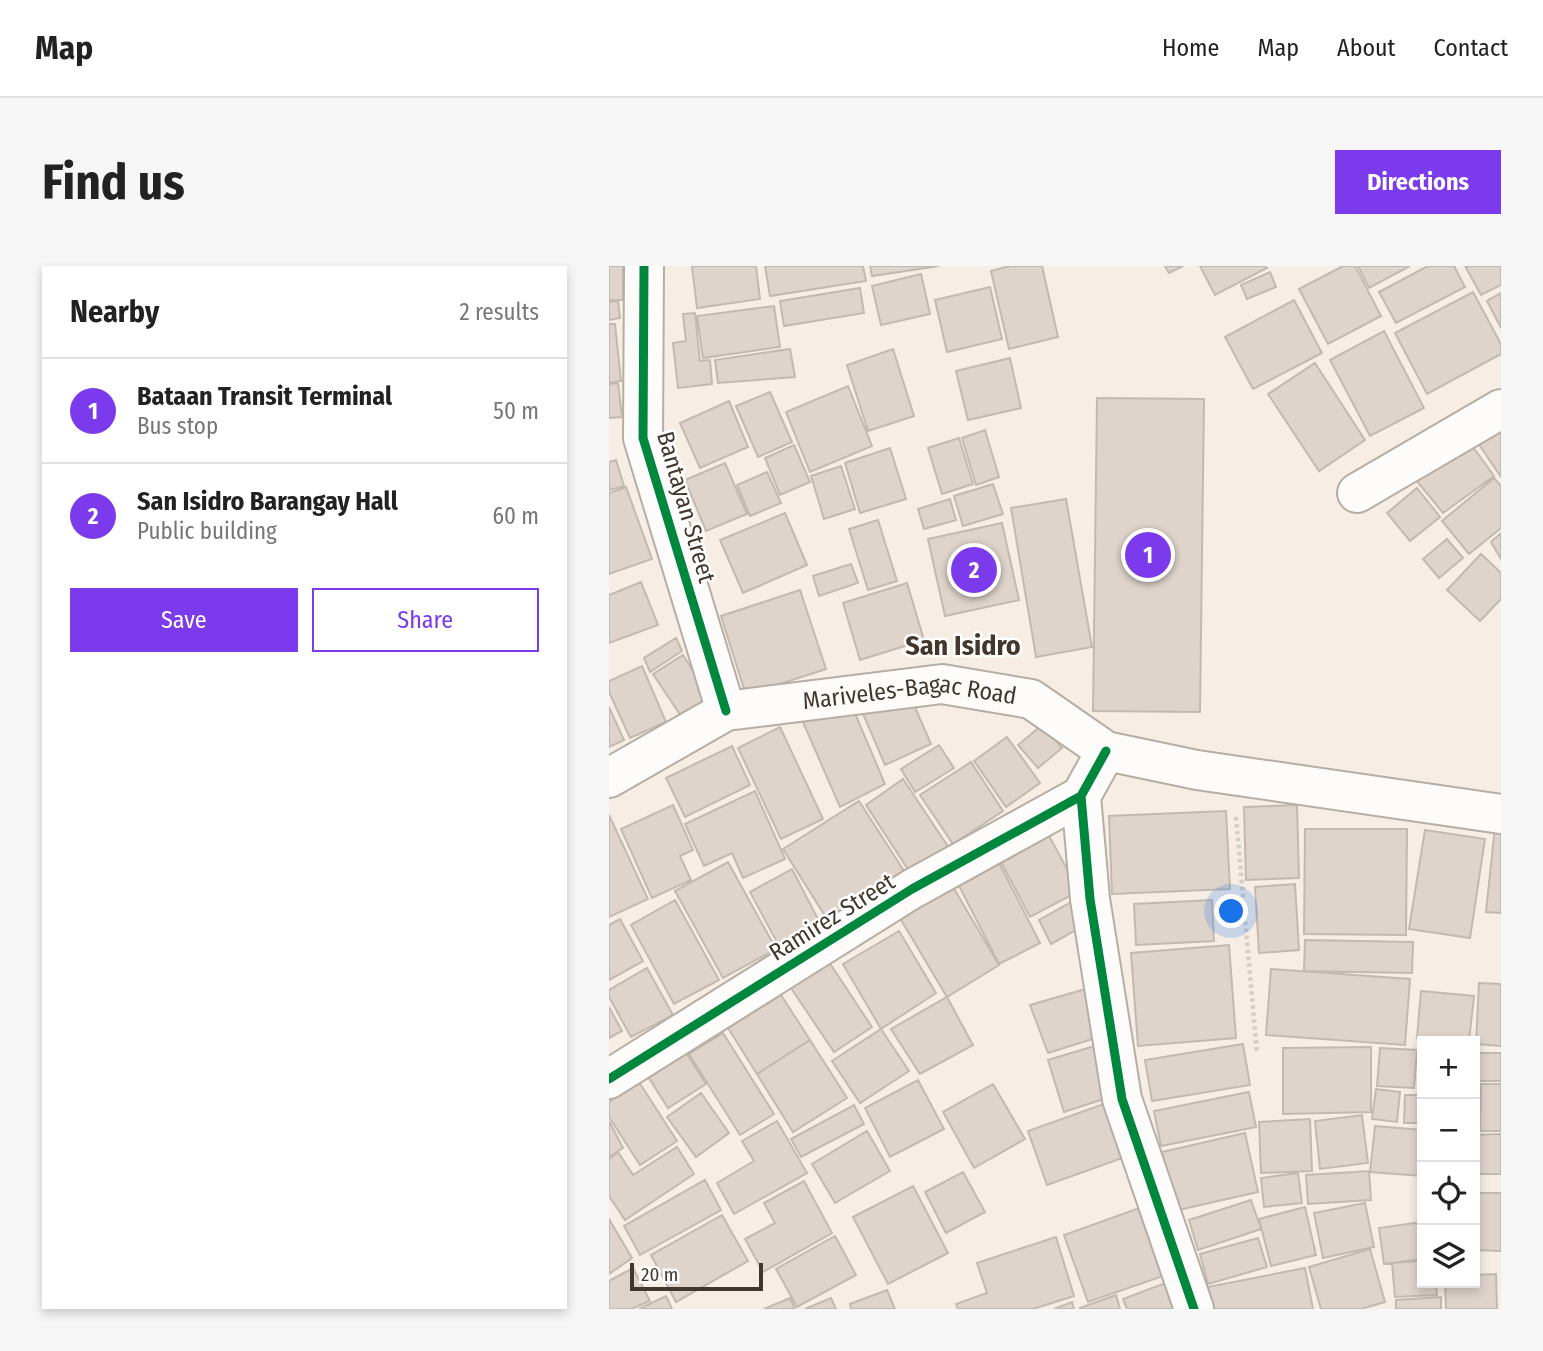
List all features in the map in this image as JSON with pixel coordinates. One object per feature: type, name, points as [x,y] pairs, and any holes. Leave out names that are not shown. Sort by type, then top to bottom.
[{"type":"street","name":"Bantayan Street","points":[[644,266],[643,438],[726,711]]},
{"type":"street","points":[[1357,493],[1501,409]]},
{"type":"street","name":"Mariveles-Bagac Road","points":[[609,778],[726,711],[941,684],[1031,699],[1106,751],[1232,775],[1501,814]]},
{"type":"street","points":[[1106,751],[1080,796],[1090,899],[1122,1099],[1195,1309]]},
{"type":"street","name":"Ramirez Street","points":[[609,1079],[912,889],[1080,796]]},
{"type":"path","points":[[1232,775],[1257,1054]]},
{"type":"building","points":[[609,266],[623,266],[623,300],[609,300]]},
{"type":"building","points":[[692,266],[756,266],[760,299],[697,308]]},
{"type":"building","points":[[765,266],[863,266],[866,281],[770,296]]},
{"type":"building","points":[[870,266],[939,266],[872,276]]},
{"type":"building","points":[[1010,266],[1042,266],[1058,337],[1009,349],[991,271]]},
{"type":"building","points":[[1165,266],[1183,266],[1169,273]]},
{"type":"building","points":[[1200,266],[1265,266],[1267,268],[1215,295]]},
{"type":"building","points":[[1343,266],[1355,266],[1381,316],[1328,344],[1299,289]]},
{"type":"building","points":[[1358,266],[1410,266],[1369,288]]},
{"type":"building","points":[[1428,266],[1454,266],[1465,287],[1396,323],[1379,292]]},
{"type":"building","points":[[1465,266],[1501,266],[1501,285],[1481,295]]},
{"type":"building","points":[[1270,272],[1276,287],[1247,299],[1241,285]]},
{"type":"building","points":[[921,274],[930,314],[881,325],[872,286]]},
{"type":"building","points":[[990,287],[1002,339],[947,352],[935,300]]},
{"type":"building","points":[[860,288],[864,313],[784,326],[780,301]]},
{"type":"building","points":[[1473,292],[1501,344],[1501,354],[1427,394],[1395,333]]},
{"type":"building","points":[[1501,293],[1501,328],[1487,301]]},
{"type":"building","points":[[1294,300],[1322,353],[1253,389],[1225,337]]},
{"type":"building","points":[[618,301],[620,318],[609,320],[609,302]]},
{"type":"building","points":[[774,306],[780,347],[703,358],[697,316]]},
{"type":"building","points":[[695,313],[700,361],[710,360],[712,384],[678,388],[673,343],[686,341],[683,314]]},
{"type":"building","points":[[609,324],[615,324],[621,381],[609,383]]},
{"type":"building","points":[[1384,331],[1424,408],[1370,436],[1330,360]]},
{"type":"building","points":[[790,349],[795,377],[718,383],[715,360]]},
{"type":"building","points":[[893,349],[914,416],[868,431],[847,365]]},
{"type":"building","points":[[1010,358],[1021,408],[968,420],[956,371]]},
{"type":"building","points":[[1315,363],[1365,440],[1319,471],[1268,394]]},
{"type":"building","points":[[618,383],[622,417],[609,418],[609,384]]},
{"type":"building","points":[[848,386],[872,446],[810,472],[786,412]]},
{"type":"building","points":[[770,392],[792,442],[758,457],[736,406]]},
{"type":"building","points":[[1097,398],[1204,399],[1200,712],[1093,711]]},
{"type":"building","points":[[729,401],[748,447],[700,468],[680,423]]},
{"type":"building","points":[[1501,428],[1501,477],[1478,443]]},
{"type":"building","points":[[985,430],[999,477],[976,485],[962,438]]},
{"type":"building","points":[[959,438],[973,484],[942,494],[928,448]]},
{"type":"building","points":[[1468,440],[1494,476],[1443,513],[1416,480]]},
{"type":"building","points":[[794,445],[810,482],[780,495],[765,458]]},
{"type":"building","points":[[890,448],[906,499],[860,513],[845,463]]},
{"type":"building","points":[[616,460],[624,486],[609,490],[609,462]]},
{"type":"building","points":[[725,463],[747,514],[706,531],[685,480]]},
{"type":"building","points":[[841,466],[855,509],[824,519],[811,476]]},
{"type":"building","points":[[767,472],[781,503],[750,516],[737,485]]},
{"type":"building","points":[[1494,478],[1501,486],[1501,528],[1469,554],[1442,521]]},
{"type":"building","points":[[993,484],[1003,514],[963,526],[954,496]]},
{"type":"building","points":[[626,487],[652,559],[609,574],[609,493]]},
{"type":"building","points":[[1417,488],[1440,517],[1410,541],[1387,513]]},
{"type":"building","points":[[950,499],[956,520],[924,529],[918,509]]},
{"type":"building","points":[[1066,499],[1092,647],[1036,657],[1011,508]]},
{"type":"building","points":[[785,513],[807,565],[743,593],[720,540]]},
{"type":"building","points":[[878,520],[897,581],[868,590],[849,529]]},
{"type":"building","points":[[1002,523],[1019,600],[945,616],[928,539]]},
{"type":"building","points":[[1501,533],[1501,559],[1491,542]]},
{"type":"building","points":[[1447,539],[1463,558],[1439,578],[1423,559]]},
{"type":"building","points":[[1481,554],[1501,573],[1501,599],[1480,621],[1447,590]]},
{"type":"building","points":[[851,564],[858,583],[819,596],[813,576]]},
{"type":"building","points":[[641,582],[658,625],[609,643],[609,595]]},
{"type":"building","points":[[907,583],[924,640],[860,660],[843,603]]},
{"type":"building","points":[[800,590],[826,669],[746,695],[721,616]]},
{"type":"building","points":[[676,638],[682,651],[650,672],[644,658]]},
{"type":"building","points":[[683,655],[710,697],[681,716],[653,674]]},
{"type":"building","points":[[642,666],[666,722],[630,738],[609,692],[609,681]]},
{"type":"building","points":[[907,689],[931,744],[885,765],[861,709]]},
{"type":"building","points":[[851,704],[885,784],[840,807],[803,722]]},
{"type":"building","points":[[609,707],[624,740],[609,747]]},
{"type":"building","points":[[1042,725],[1062,748],[1038,768],[1018,745]]},
{"type":"building","points":[[780,727],[823,819],[781,839],[738,748]]},
{"type":"building","points":[[1007,737],[1040,783],[1006,807],[974,761]]},
{"type":"building","points":[[939,745],[954,768],[915,792],[901,769]]},
{"type":"building","points":[[732,746],[750,785],[685,817],[666,778]]},
{"type":"building","points":[[971,762],[1003,811],[953,844],[920,795]]},
{"type":"building","points":[[903,779],[951,851],[913,877],[866,805]]},
{"type":"building","points":[[755,791],[785,859],[743,878],[732,853],[704,866],[685,824]]},
{"type":"building","points":[[859,801],[904,871],[827,919],[783,849]]},
{"type":"building","points":[[673,805],[693,850],[680,856],[691,880],[652,898],[621,829]]},
{"type":"building","points":[[1297,805],[1299,878],[1246,880],[1244,807]]},
{"type":"building","points":[[1226,811],[1230,889],[1112,894],[1109,816]]},
{"type":"building","points":[[609,815],[648,899],[609,917]]},
{"type":"building","points":[[1495,827],[1501,828],[1501,913],[1486,912]]},
{"type":"building","points":[[1305,829],[1407,829],[1406,935],[1304,934]]},
{"type":"building","points":[[1425,830],[1485,839],[1470,938],[1409,929]]},
{"type":"building","points":[[1048,834],[1079,891],[1030,917],[1000,860]]},
{"type":"building","points":[[998,861],[1040,943],[999,964],[957,882]]},
{"type":"building","points":[[728,862],[776,949],[723,978],[675,891]]},
{"type":"building","points":[[792,869],[819,921],[778,944],[750,892]]},
{"type":"building","points":[[1295,884],[1299,950],[1259,953],[1255,887]]},
{"type":"building","points":[[953,887],[999,965],[947,997],[900,918]]},
{"type":"building","points":[[675,900],[719,980],[674,1004],[631,925]]},
{"type":"building","points":[[1075,900],[1088,923],[1051,944],[1039,920]]},
{"type":"building","points":[[1212,900],[1214,941],[1136,945],[1134,904]]},
{"type":"building","points":[[620,919],[643,961],[609,980],[609,925]]},
{"type":"building","points":[[899,931],[936,993],[881,1029],[843,964]]},
{"type":"building","points":[[1305,940],[1413,942],[1412,973],[1304,971]]},
{"type":"building","points":[[1229,945],[1236,1038],[1138,1046],[1131,953]]},
{"type":"building","points":[[827,959],[872,1027],[834,1052],[789,985]]},
{"type":"building","points":[[647,968],[673,1015],[631,1037],[609,997],[609,990]]},
{"type":"building","points":[[1271,969],[1410,979],[1405,1045],[1266,1035]]},
{"type":"building","points":[[1479,983],[1501,984],[1501,1046],[1480,1044],[1480,1036],[1476,1036]]},
{"type":"building","points":[[1089,988],[1102,1036],[1048,1053],[1030,1005]]},
{"type":"building","points":[[1421,991],[1474,996],[1470,1036],[1417,1036]]},
{"type":"building","points":[[781,995],[810,1040],[757,1074],[728,1028]]},
{"type":"building","points":[[947,997],[973,1045],[920,1074],[891,1029]]},
{"type":"building","points":[[609,1007],[622,1031],[609,1038]]},
{"type":"building","points":[[881,1029],[909,1071],[860,1103],[832,1061]]},
{"type":"building","points":[[723,1033],[774,1114],[740,1135],[689,1054]]},
{"type":"building","points":[[810,1040],[847,1098],[793,1132],[757,1074]]},
{"type":"building","points":[[1101,1044],[1116,1095],[1064,1112],[1048,1060]]},
{"type":"building","points":[[1243,1044],[1250,1085],[1152,1101],[1145,1060]]},
{"type":"building","points":[[1371,1047],[1371,1112],[1283,1114],[1283,1048]]},
{"type":"building","points":[[1380,1048],[1417,1050],[1414,1088],[1377,1086]]},
{"type":"building","points":[[685,1051],[706,1084],[668,1108],[647,1075]]},
{"type":"building","points":[[1480,1053],[1501,1053],[1501,1081],[1480,1081]]},
{"type":"building","points":[[918,1080],[944,1129],[890,1157],[865,1108]]},
{"type":"building","points":[[639,1082],[677,1141],[640,1165],[609,1117],[609,1102]]},
{"type":"building","points":[[993,1084],[1025,1139],[974,1168],[943,1112]]},
{"type":"building","points":[[1481,1084],[1501,1084],[1501,1131],[1480,1131]]},
{"type":"building","points":[[1376,1089],[1400,1092],[1397,1122],[1372,1119]]},
{"type":"building","points":[[1249,1092],[1256,1127],[1161,1146],[1154,1111]]},
{"type":"building","points":[[701,1093],[729,1133],[696,1157],[667,1117]]},
{"type":"building","points":[[1405,1095],[1417,1095],[1417,1123],[1404,1123]]},
{"type":"building","points":[[1112,1101],[1131,1155],[1047,1185],[1028,1131]]},
{"type":"building","points":[[854,1105],[864,1124],[801,1157],[791,1139]]},
{"type":"building","points":[[1362,1115],[1368,1163],[1320,1169],[1315,1121]]},
{"type":"building","points":[[1310,1119],[1312,1171],[1261,1173],[1259,1122]]},
{"type":"building","points":[[609,1121],[623,1148],[609,1157]]},
{"type":"building","points":[[777,1121],[807,1173],[734,1214],[717,1183],[754,1161],[742,1141]]},
{"type":"building","points":[[1375,1126],[1417,1130],[1417,1176],[1370,1172]]},
{"type":"building","points":[[867,1131],[890,1171],[835,1203],[812,1164]]},
{"type":"building","points":[[1245,1133],[1258,1192],[1174,1211],[1162,1152]]},
{"type":"building","points":[[1501,1134],[1501,1174],[1480,1174],[1480,1135]]},
{"type":"building","points":[[677,1147],[694,1174],[625,1220],[609,1196],[609,1159],[618,1152],[633,1175]]},
{"type":"building","points":[[1369,1171],[1371,1200],[1308,1204],[1306,1175]]},
{"type":"building","points":[[963,1172],[985,1212],[946,1233],[925,1192]]},
{"type":"building","points":[[1298,1173],[1302,1203],[1264,1207],[1261,1178]]},
{"type":"building","points":[[705,1180],[721,1210],[640,1255],[624,1226]]},
{"type":"building","points":[[804,1181],[832,1233],[763,1272],[745,1239],[775,1223],[764,1203]]},
{"type":"building","points":[[913,1186],[948,1253],[888,1284],[853,1217]]},
{"type":"building","points":[[1480,1193],[1501,1193],[1501,1251],[1480,1250]]},
{"type":"building","points":[[1251,1200],[1261,1229],[1198,1250],[1189,1220]]},
{"type":"building","points":[[1365,1203],[1374,1247],[1323,1258],[1314,1213]]},
{"type":"building","points":[[1145,1206],[1169,1274],[1088,1302],[1064,1235]]},
{"type":"building","points":[[1305,1207],[1316,1255],[1271,1266],[1259,1219]]},
{"type":"building","points":[[722,1215],[748,1261],[676,1302],[651,1255]]},
{"type":"building","points":[[609,1219],[632,1258],[609,1274]]},
{"type":"building","points":[[1417,1223],[1417,1260],[1384,1264],[1379,1228]]},
{"type":"building","points":[[835,1236],[856,1275],[797,1307],[776,1269]]},
{"type":"building","points":[[1056,1237],[1074,1296],[1033,1309],[958,1309],[956,1304],[987,1293],[977,1263]]},
{"type":"building","points":[[1258,1238],[1267,1267],[1208,1284],[1200,1254]]},
{"type":"building","points":[[1370,1249],[1385,1302],[1361,1309],[1321,1309],[1309,1267]]},
{"type":"building","points":[[1417,1261],[1417,1288],[1436,1288],[1437,1295],[1395,1297],[1392,1263]]},
{"type":"building","points":[[633,1268],[650,1301],[631,1309],[609,1309],[609,1281]]},
{"type":"building","points":[[1305,1268],[1313,1309],[1212,1309],[1208,1287]]},
{"type":"building","points":[[1496,1274],[1497,1309],[1446,1309],[1445,1288],[1480,1288],[1480,1275]]},
{"type":"building","points":[[1168,1282],[1178,1309],[1127,1309],[1123,1299]]},
{"type":"building","points":[[887,1290],[895,1309],[851,1309],[850,1304]]},
{"type":"building","points":[[1116,1295],[1120,1309],[1080,1308]]},
{"type":"building","points":[[666,1296],[672,1309],[639,1309]]},
{"type":"building","points":[[1441,1297],[1441,1309],[1396,1309],[1396,1300]]},
{"type":"building","points":[[790,1298],[795,1309],[764,1309]]},
{"type":"building","points":[[831,1298],[836,1309],[805,1309]]},
{"type":"building","points":[[1072,1302],[1074,1309],[1054,1309]]},
{"type":"cycle path","points":[[644,266],[643,438],[726,711]]},
{"type":"cycle path","points":[[1106,751],[1081,796],[1090,899],[1122,1099],[1194,1309]]},
{"type":"cycle path","points":[[609,1079],[912,889],[1081,796]]},
{"type":"place","name":"Bataan Transit Terminal","points":[[1148,555]]},
{"type":"place","name":"San Isidro Barangay Hall","points":[[974,570]]},
{"type":"district","name":"San Isidro","points":[[963,645]]}]
